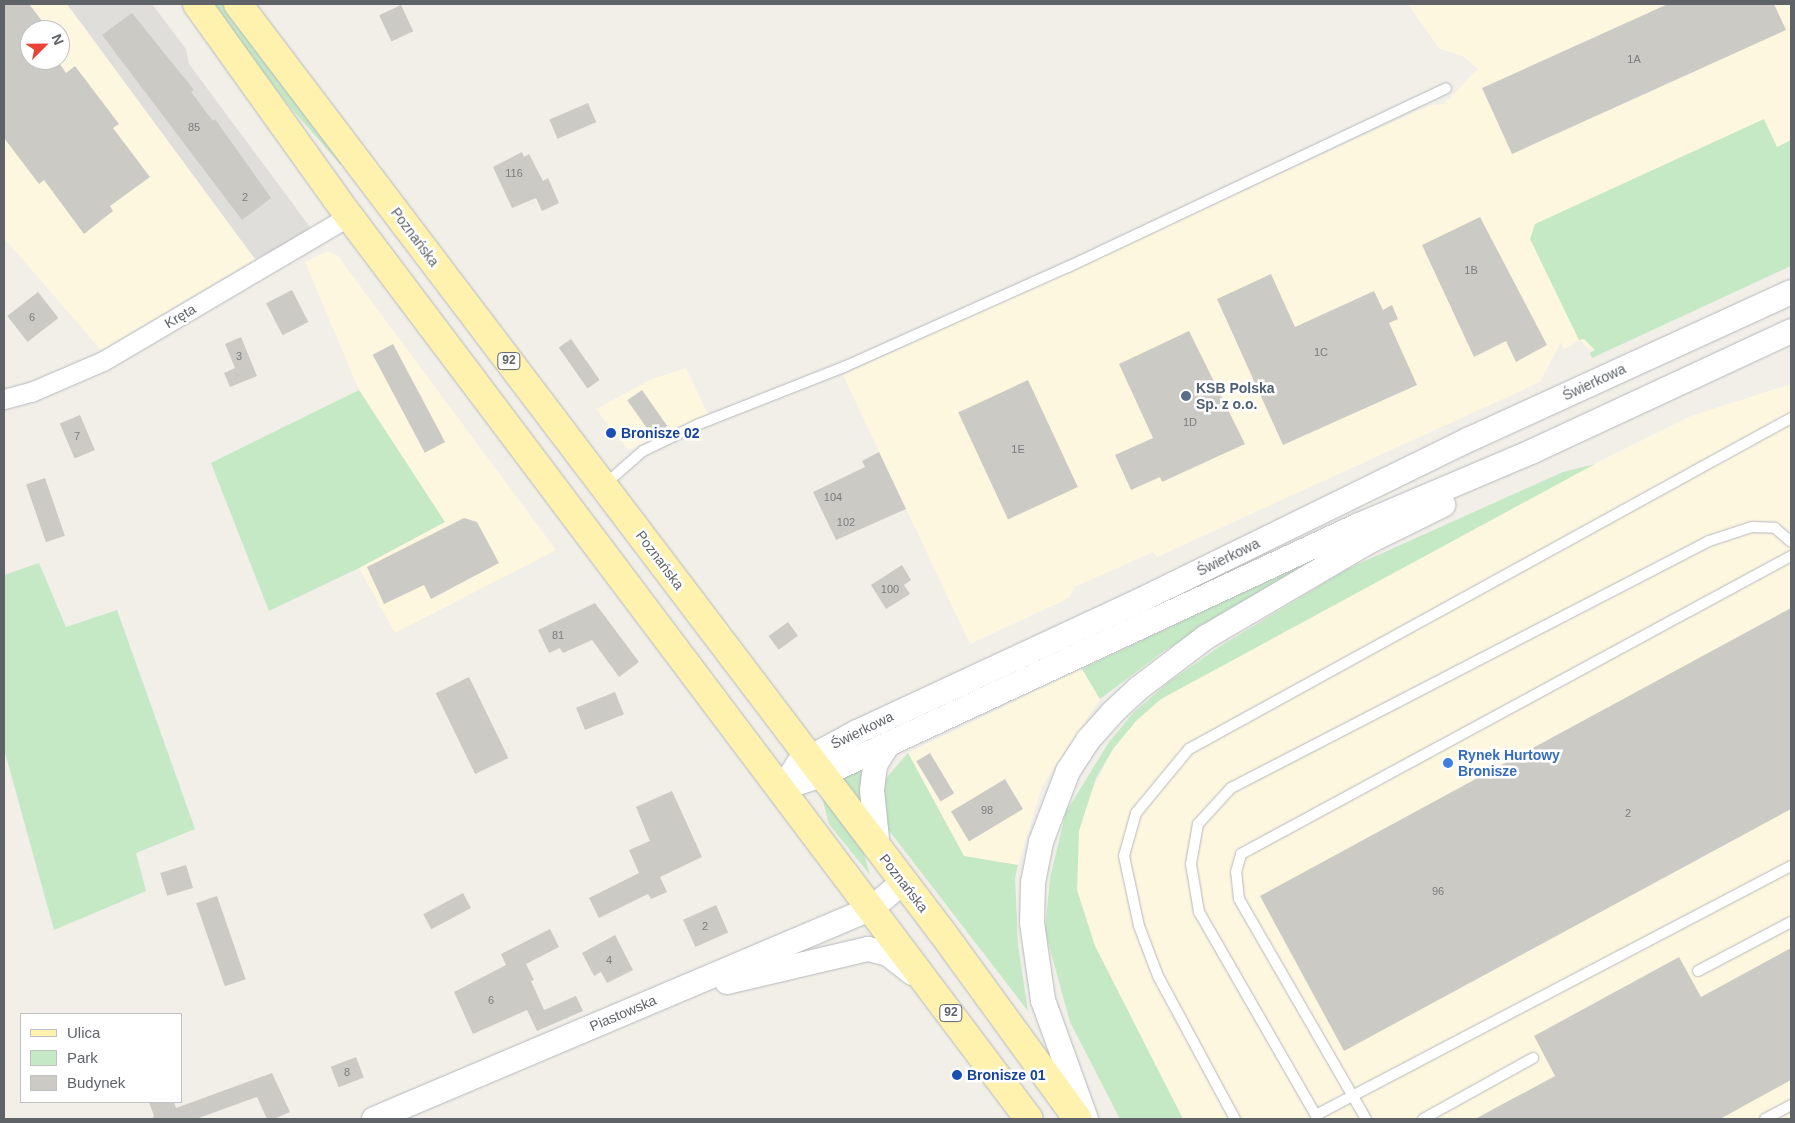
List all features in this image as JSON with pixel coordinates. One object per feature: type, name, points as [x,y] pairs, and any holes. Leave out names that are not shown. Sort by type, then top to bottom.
[{"type":"main road","name":"92","points":[[197,4],[349,216],[782,788],[1029,1119]]},
{"type":"main road","name":"Poznańska","points":[[238,4],[903,882],[1078,1119]]},
{"type":"street","name":"Kręta","points":[[4,399],[31,392],[103,362],[349,216]]},
{"type":"street","name":"Świerkowa","points":[[815,766],[1465,442],[1791,292]]},
{"type":"street","name":"Świerkowa","points":[[782,788],[790,772],[888,744],[1359,525],[1533,451],[1791,331]]},
{"type":"street","points":[[1086,1119],[1042,1000],[1032,923],[1033,883],[1041,842],[1068,771],[1088,740],[1138,688],[1206,637],[1368,542],[1482,485],[1533,451]]},
{"type":"street","name":"Świerkowa","points":[[878,849],[872,790],[875,765],[888,744]]},
{"type":"street","name":"Piastowska","points":[[374,1119],[872,908],[903,882]]},
{"type":"street","points":[[636,1008],[828,956],[868,949],[888,954],[936,993]]},
{"type":"lane","points":[[604,486],[636,455],[699,424],[844,367],[1068,267],[1446,88]]},
{"type":"lane","points":[[1235,1119],[1158,976],[1139,926],[1124,856],[1136,813],[1190,748],[1791,418]]},
{"type":"lane","points":[[1791,542],[1775,528],[1752,527],[1710,541],[1231,788],[1198,824],[1191,864],[1199,912],[1317,1117],[1352,1096],[1791,866]]},
{"type":"lane","points":[[1366,1119],[1239,899],[1236,872],[1241,854],[1791,556]]},
{"type":"lane","points":[[1698,971],[1791,922]]},
{"type":"lane","points":[[1423,1119],[1533,1058]]},
{"type":"lane","points":[[1765,1119],[1791,1105]]},
{"type":"shaded area","points":[[4,4],[67,4],[255,259],[101,350],[4,238]]},
{"type":"shaded area","points":[[67,4],[152,4],[186,49],[189,64],[310,227],[296,239],[255,259]]},
{"type":"shaded area","points":[[1408,4],[1791,4],[1791,243],[1778,266],[1590,351],[1580,340],[1564,349],[1561,342],[1540,382],[1157,557],[1153,552],[1075,587],[1069,598],[970,644],[843,375],[1430,105],[1444,104],[1478,69],[1464,57],[1439,48]]},
{"type":"shaded area","points":[[327,251],[337,255],[556,550],[395,633],[359,568],[444,522],[359,390],[305,262]]},
{"type":"shaded area","points":[[686,368],[708,414],[628,450],[596,409],[652,379]]},
{"type":"shaded area","name":"Rynek Hurtowy Bronisze","points":[[1791,384],[1791,1119],[1183,1119],[1095,946],[1077,890],[1079,831],[1086,802],[1113,749],[1136,721],[1161,699],[1564,479],[1691,416]]},
{"type":"shaded area","points":[[1082,669],[1100,699],[1042,786],[1018,865],[964,856],[908,753]]},
{"type":"green space","points":[[210,4],[225,4],[346,162],[341,165],[289,106]]},
{"type":"green space","points":[[1764,119],[1777,147],[1791,140],[1791,266],[1592,358],[1590,353],[1595,350],[1584,339],[1579,340],[1530,239],[1535,224]]},
{"type":"green space","points":[[359,390],[445,522],[359,568],[269,611],[211,463]]},
{"type":"green space","points":[[1595,464],[1161,699],[1136,721],[1113,749],[1096,778],[1079,831],[1077,890],[1095,946],[1183,1119],[1120,1119],[1070,1022],[1045,931],[1050,878],[1066,812],[1109,742],[1134,712],[1169,682],[1219,647],[1347,569],[1563,472]]},
{"type":"green space","points":[[1320,555],[1164,651],[1100,699],[1082,669]]},
{"type":"green space","points":[[39,563],[66,627],[117,610],[195,829],[136,853],[146,891],[54,930],[4,749],[4,575]]},
{"type":"green space","points":[[908,753],[964,856],[1018,865],[1015,878],[1018,945],[1028,1011],[884,824],[880,785]]},
{"type":"green space","points":[[865,765],[861,788],[860,801],[840,777]]},
{"type":"green space","points":[[821,793],[862,847],[870,875],[829,824]]},
{"type":"building","points":[[4,4],[29,4],[41,20],[20,20],[20,70],[64,70],[66,73],[75,66],[119,124],[113,128],[150,177],[110,206],[113,211],[84,234],[44,180],[39,184],[4,138]]},
{"type":"building","points":[[1668,4],[1774,4],[1786,30],[1512,154],[1482,88]]},
{"type":"building","points":[[401,5],[413,31],[392,41],[379,15]]},
{"type":"building","points":[[132,13],[194,90],[191,92],[213,121],[215,119],[271,198],[242,220],[102,35]]},
{"type":"building","points":[[588,103],[596,122],[558,139],[549,119]]},
{"type":"building","points":[[522,152],[524,157],[529,154],[543,181],[548,178],[559,203],[542,211],[536,198],[512,208],[493,167]]},
{"type":"building","points":[[1480,217],[1547,345],[1516,362],[1506,341],[1474,357],[1422,245]]},
{"type":"building","points":[[1271,274],[1295,327],[1374,291],[1383,310],[1392,305],[1398,319],[1389,323],[1417,385],[1283,445],[1217,299]]},
{"type":"building","points":[[292,290],[308,322],[283,335],[266,303]]},
{"type":"building","points":[[38,292],[58,318],[28,342],[7,316]]},
{"type":"building","points":[[1189,331],[1245,444],[1162,482],[1160,477],[1131,490],[1115,455],[1153,438],[1119,364]]},
{"type":"building","points":[[241,337],[257,376],[230,387],[224,373],[235,368],[225,344]]},
{"type":"building","points":[[571,339],[600,380],[587,389],[559,348]]},
{"type":"building","points":[[393,344],[445,442],[425,453],[373,355]]},
{"type":"building","points":[[1028,380],[1078,487],[1008,519],[958,413]]},
{"type":"building","points":[[642,390],[667,426],[652,436],[627,400]]},
{"type":"building","points":[[80,415],[95,450],[75,459],[60,424]]},
{"type":"building","points":[[879,452],[906,509],[836,540],[813,492],[865,467],[862,461]]},
{"type":"building","points":[[45,478],[65,536],[46,542],[26,485]]},
{"type":"building","points":[[464,518],[477,522],[499,563],[431,599],[424,585],[384,604],[367,567]]},
{"type":"building","points":[[902,565],[911,580],[904,585],[910,594],[886,609],[871,585]]},
{"type":"building","points":[[595,603],[639,662],[619,677],[592,640],[563,653],[560,648],[549,653],[538,630]]},
{"type":"building","points":[[1791,608],[1791,809],[1344,1051],[1260,896]]},
{"type":"building","points":[[788,622],[798,636],[779,650],[769,636]]},
{"type":"building","points":[[469,677],[508,758],[475,774],[436,693]]},
{"type":"building","points":[[615,692],[624,714],[585,730],[576,708]]},
{"type":"building","points":[[930,753],[954,793],[940,802],[916,761]]},
{"type":"building","points":[[1005,779],[1023,809],[969,841],[951,811]]},
{"type":"building","points":[[672,791],[702,857],[660,877],[667,892],[651,899],[648,894],[599,918],[589,898],[639,873],[629,850],[650,841],[636,807]]},
{"type":"building","points":[[186,865],[193,888],[167,896],[160,873]]},
{"type":"building","points":[[463,893],[471,908],[431,929],[423,914]]},
{"type":"building","points":[[217,896],[246,979],[225,986],[196,903]]},
{"type":"building","points":[[716,905],[728,932],[695,947],[683,920]]},
{"type":"building","points":[[550,929],[559,947],[526,964],[534,980],[531,981],[544,1010],[576,996],[583,1011],[537,1031],[527,1010],[473,1034],[454,992],[506,965],[501,954]]},
{"type":"building","points":[[615,935],[633,970],[607,983],[601,972],[594,976],[582,953]]},
{"type":"building","points":[[1791,948],[1791,1080],[1720,1119],[1475,1119],[1555,1076],[1534,1036],[1679,957],[1701,997]]},
{"type":"building","points":[[356,1057],[364,1078],[339,1087],[331,1067]]},
{"type":"building","points":[[272,1073],[290,1112],[274,1119],[267,1119],[257,1097],[196,1119],[152,1119],[154,1116],[149,1103],[174,1103],[176,1108]]},
{"type":"place","name":"KSB Polska Sp. z o.o.","points":[[1186,396]]},
{"type":"place","name":"Bronisze 02","points":[[611,433]]},
{"type":"place","name":"Rynek Hurtowy Bronisze","points":[[1448,763]]},
{"type":"place","name":"Bronisze 01","points":[[957,1075]]}]
